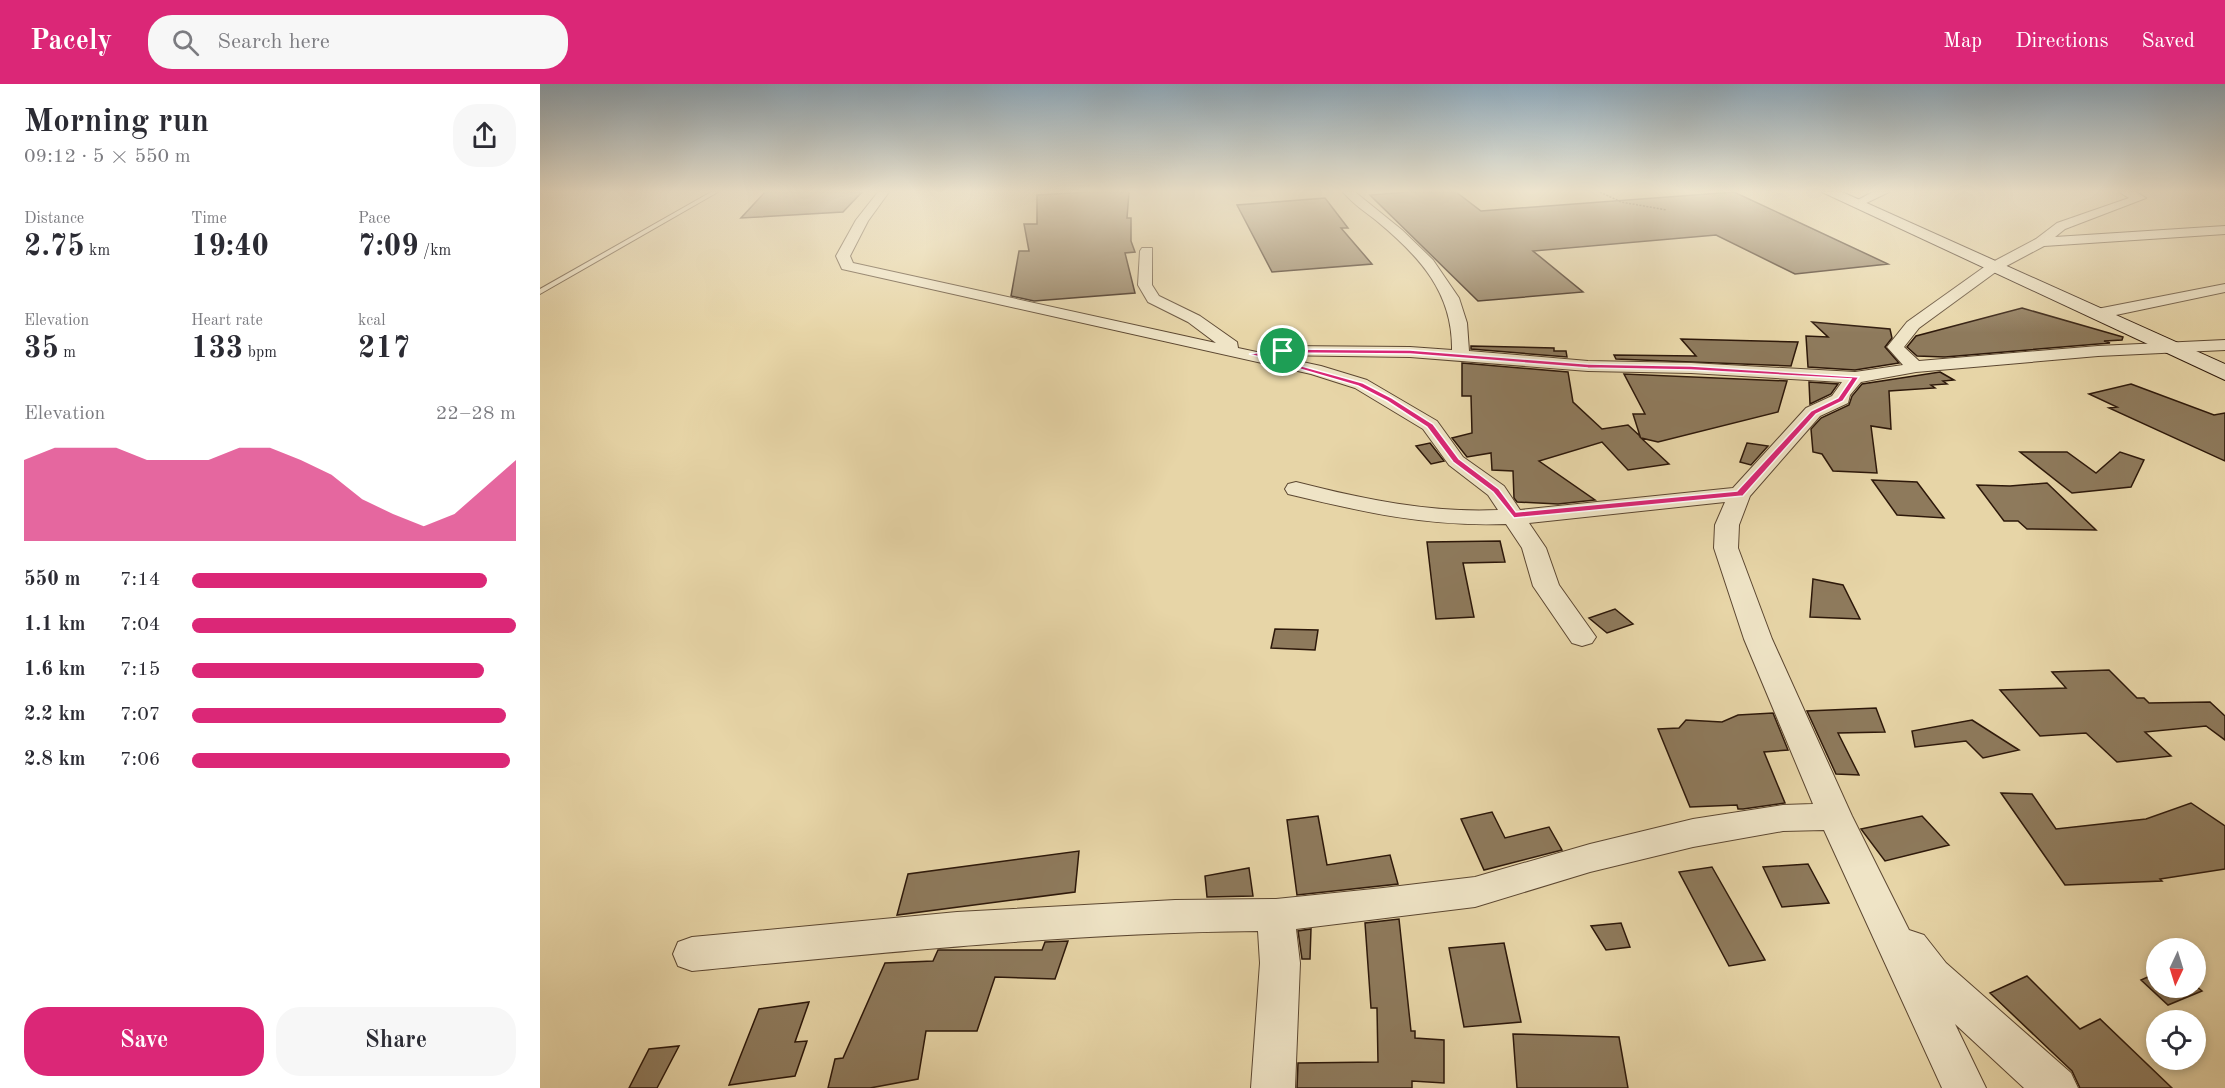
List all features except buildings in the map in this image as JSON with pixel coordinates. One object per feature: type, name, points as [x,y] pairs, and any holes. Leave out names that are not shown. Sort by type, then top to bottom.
[{"type":"main road","points":[[1930,239],[2225,373]]},
{"type":"street","points":[[852,239],[843,255],[846,266],[1247,353],[1360,384],[1430,425],[1456,461],[1496,491],[1534,548],[1546,586],[1582,637]]},
{"type":"street","points":[[1407,239],[1446,286],[1459,319],[1460,355]]},
{"type":"street","points":[[1915,367],[1895,347],[1913,325],[1992,268],[2045,239]]},
{"type":"street","points":[[2041,242],[2089,239]]},
{"type":"street","points":[[1147,252],[1145,285],[1153,299],[1194,318],[1214,335],[1247,353],[1283,351],[1460,355],[1588,366],[1691,368],[1855,377],[1898,372],[1915,367],[2170,347],[2225,345]]},
{"type":"street","points":[[2097,314],[2225,288]]},
{"type":"street","points":[[1855,377],[1841,399],[1813,412],[1740,494],[1726,525],[1726,548],[1734,575],[1835,816],[1964,1088]]},
{"type":"street","points":[[1296,489],[1350,503],[1447,518],[1514,515],[1740,494]]},
{"type":"street","points":[[692,954],[957,929],[1175,916],[1276,915],[1475,892],[1590,858],[1693,833],[1783,818],[1835,816]]},
{"type":"street","points":[[1872,894],[1932,976],[2056,1088]]},
{"type":"street","points":[[1273,1088],[1280,963],[1276,915]]},
{"type":"lane","points":[[540,292],[634,239]]},
{"type":"route","points":[[1283,351],[1410,352],[1588,366],[1691,368],[1855,377],[1841,394],[1841,399],[1813,412],[1740,494],[1514,515],[1496,491],[1456,461],[1438,440],[1430,425],[1360,384],[1252,354],[1283,351]]}]
